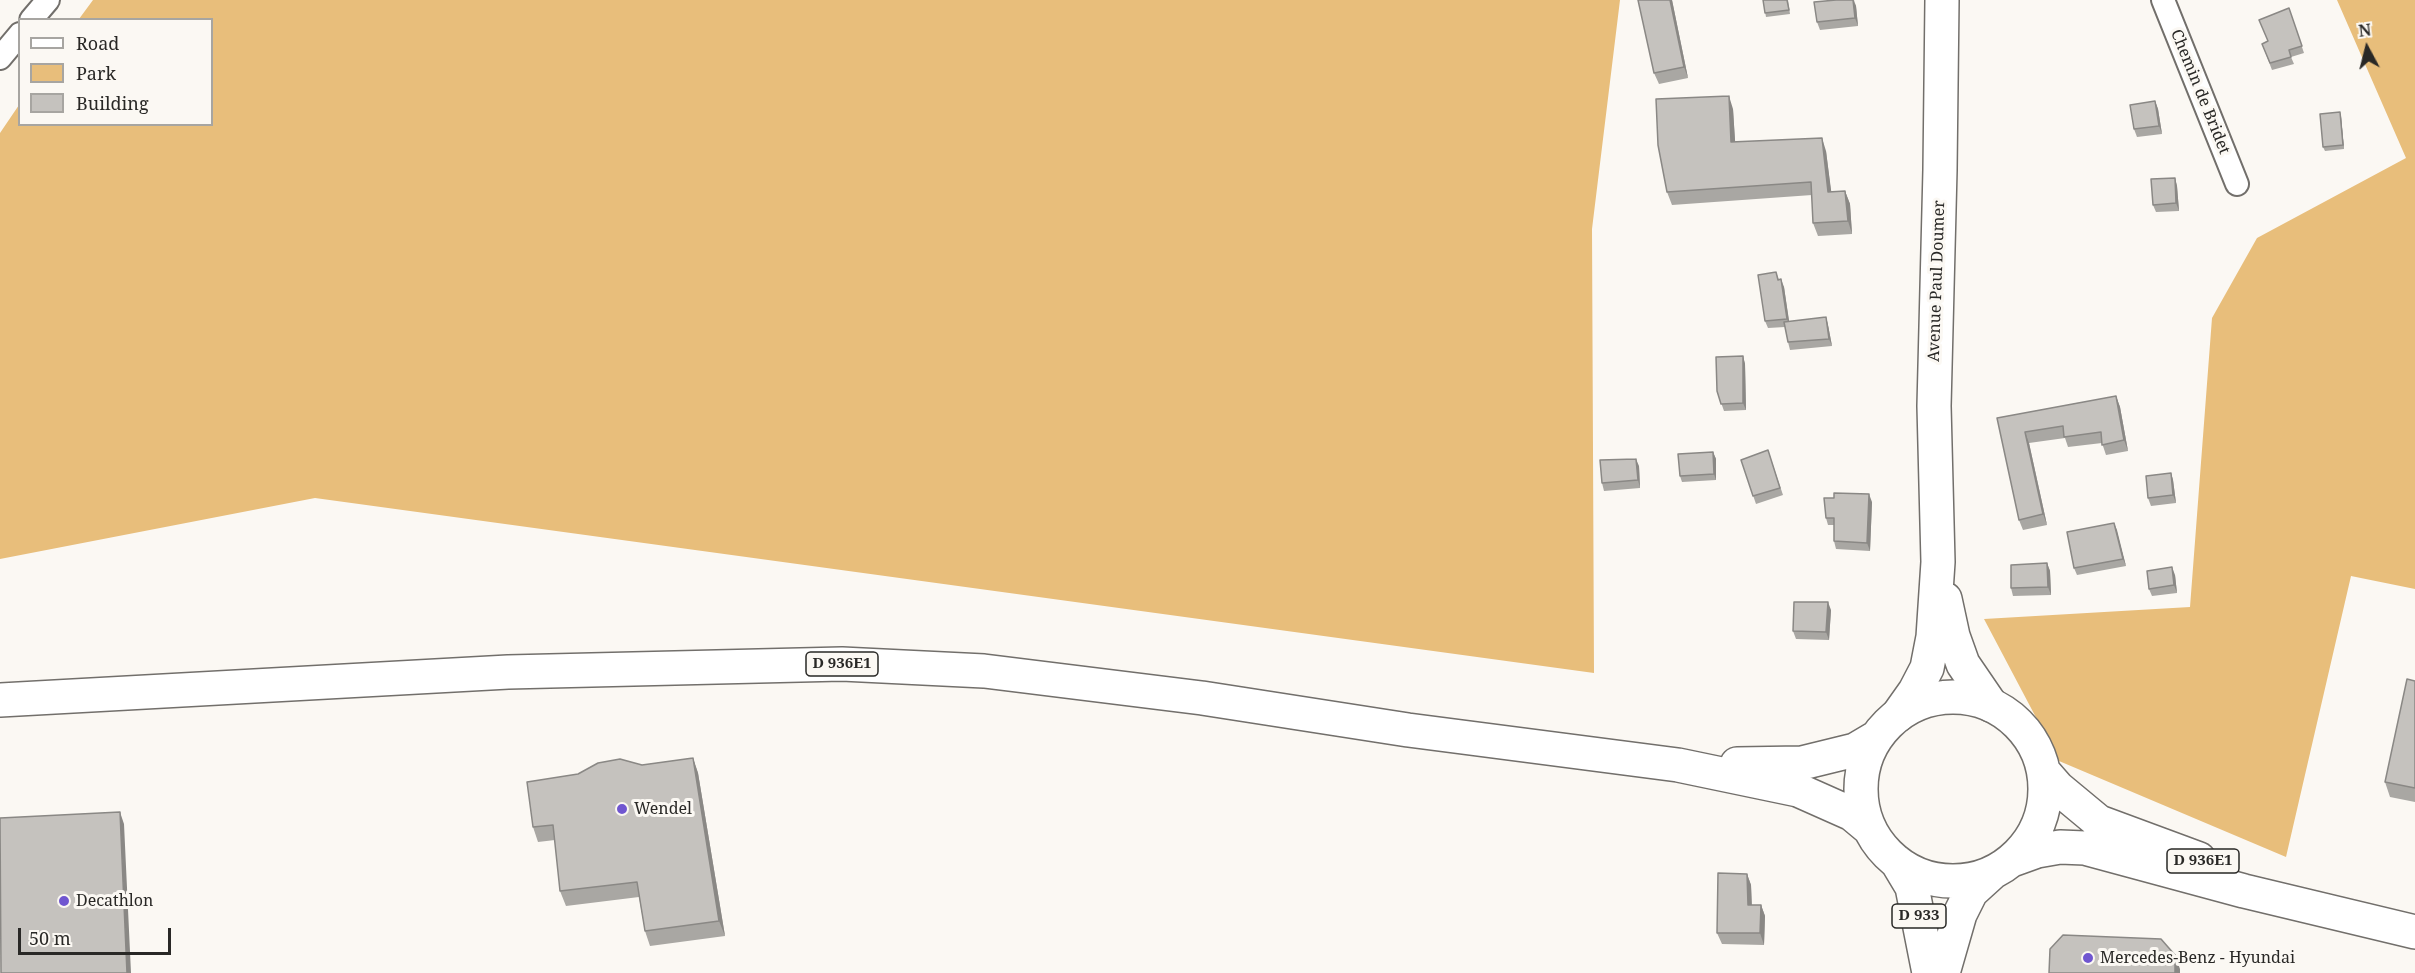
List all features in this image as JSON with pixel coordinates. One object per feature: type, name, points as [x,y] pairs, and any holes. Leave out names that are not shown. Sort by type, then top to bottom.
[{"type":"main road","name":"Avenue Paul Doumer","points":[[1938,562],[1934,406],[1942,0]]},
{"type":"main road","points":[[1938,562],[1953,636],[1963,664],[1990,705]]},
{"type":"main road","points":[[1887,726],[1919,703],[1943,697],[1967,698],[1990,705],[2015,721],[2034,744],[2044,772],[2045,796],[2040,820],[2029,841],[2002,866],[1969,880],[1944,880],[1919,874],[1897,862],[1881,847],[1870,829],[1861,798],[1864,766],[1887,726],[1915,692],[1927,668],[1933,636],[1938,562]]},
{"type":"main road","name":"D 936E1","points":[[0,700],[508,672],[842,664],[996,673],[1202,698],[1408,730],[1678,765],[1798,790],[1852,814],[1870,829]]},
{"type":"main road","name":"D 936E1","points":[[1678,765],[1802,763],[1855,750],[1887,726]]},
{"type":"main road","name":"D 936E1","points":[[2044,772],[2058,788],[2099,822],[2247,876],[2415,914]]},
{"type":"main road","name":"D 936E1","points":[[2002,866],[2037,851],[2060,847],[2085,849],[2415,932]]},
{"type":"main road","name":"D 933","points":[[1897,862],[1912,887],[1929,973]]},
{"type":"main road","name":"D 933","points":[[1943,973],[1951,941],[1971,892],[2002,866]]},
{"type":"street","points":[[33,18],[48,0]]},
{"type":"street","name":"Chemin de Bridet","points":[[2163,0],[2237,184]]},
{"type":"street","points":[[0,58],[18,36]]},
{"type":"green space","points":[[93,0],[1620,0],[1592,229],[1594,673],[315,498],[0,559],[0,133],[18,106],[18,126],[213,126],[213,18],[80,18]]},
{"type":"green space","points":[[2337,0],[2415,0],[2415,589],[2351,576],[2286,857],[2059,761],[1984,619],[2190,607],[2212,318],[2257,238],[2406,158]]},
{"type":"building","points":[[1638,0],[1670,0],[1684,67],[1654,73]]},
{"type":"building","points":[[1763,0],[1787,0],[1789,10],[1765,13]]},
{"type":"building","points":[[1853,0],[1855,18],[1817,22],[1814,2]]},
{"type":"building","points":[[2289,8],[2302,46],[2289,50],[2291,57],[2270,63],[2262,44],[2268,41],[2259,20]]},
{"type":"building","points":[[1729,96],[1731,142],[1822,138],[1828,192],[1845,191],[1848,221],[1813,223],[1811,182],[1667,192],[1658,145],[1656,99]]},
{"type":"building","points":[[2155,101],[2159,126],[2134,129],[2130,105]]},
{"type":"building","points":[[2340,112],[2343,145],[2323,147],[2320,114]]},
{"type":"building","points":[[2175,178],[2176,203],[2153,205],[2151,179]]},
{"type":"building","points":[[1776,272],[1778,280],[1781,279],[1787,319],[1765,321],[1758,275]]},
{"type":"building","points":[[1826,317],[1829,339],[1788,342],[1784,322]]},
{"type":"building","points":[[1743,356],[1743,403],[1721,404],[1717,391],[1716,357]]},
{"type":"building","points":[[2116,396],[2124,440],[2102,445],[2101,432],[2064,437],[2063,426],[2025,432],[2043,514],[2019,520],[1997,418]]},
{"type":"building","points":[[1768,450],[1780,488],[1753,496],[1741,460]]},
{"type":"building","points":[[1713,452],[1714,474],[1680,476],[1678,454]]},
{"type":"building","points":[[1636,459],[1638,480],[1602,483],[1600,460]]},
{"type":"building","points":[[2171,473],[2173,495],[2148,498],[2146,476]]},
{"type":"building","points":[[1834,493],[1869,494],[1867,543],[1834,541],[1834,518],[1826,518],[1824,498],[1834,498]]},
{"type":"building","points":[[2114,523],[2123,559],[2074,568],[2067,532]]},
{"type":"building","points":[[2047,563],[2048,587],[2011,588],[2011,565]]},
{"type":"building","points":[[2172,567],[2174,585],[2149,589],[2147,571]]},
{"type":"building","points":[[1794,602],[1828,602],[1826,632],[1793,631]]},
{"type":"building","points":[[2407,679],[2415,681],[2415,788],[2385,782]]},
{"type":"building","points":[[693,758],[719,921],[645,931],[637,882],[560,891],[553,825],[533,827],[527,782],[578,774],[598,763],[620,759],[642,765]]},
{"type":"building","name":"Decathlon","points":[[120,812],[127,973],[1,973],[0,818]]},
{"type":"building","points":[[1718,873],[1747,874],[1748,905],[1761,905],[1760,933],[1717,933]]},
{"type":"building","points":[[2063,935],[2161,939],[2175,955],[2175,973],[2049,973],[2050,949]]},
{"type":"place","name":"Wendel","points":[[622,809]]},
{"type":"place","name":"Decathlon","points":[[64,901]]},
{"type":"place","name":"Mercedes-Benz - Hyundai","points":[[2088,958]]}]
